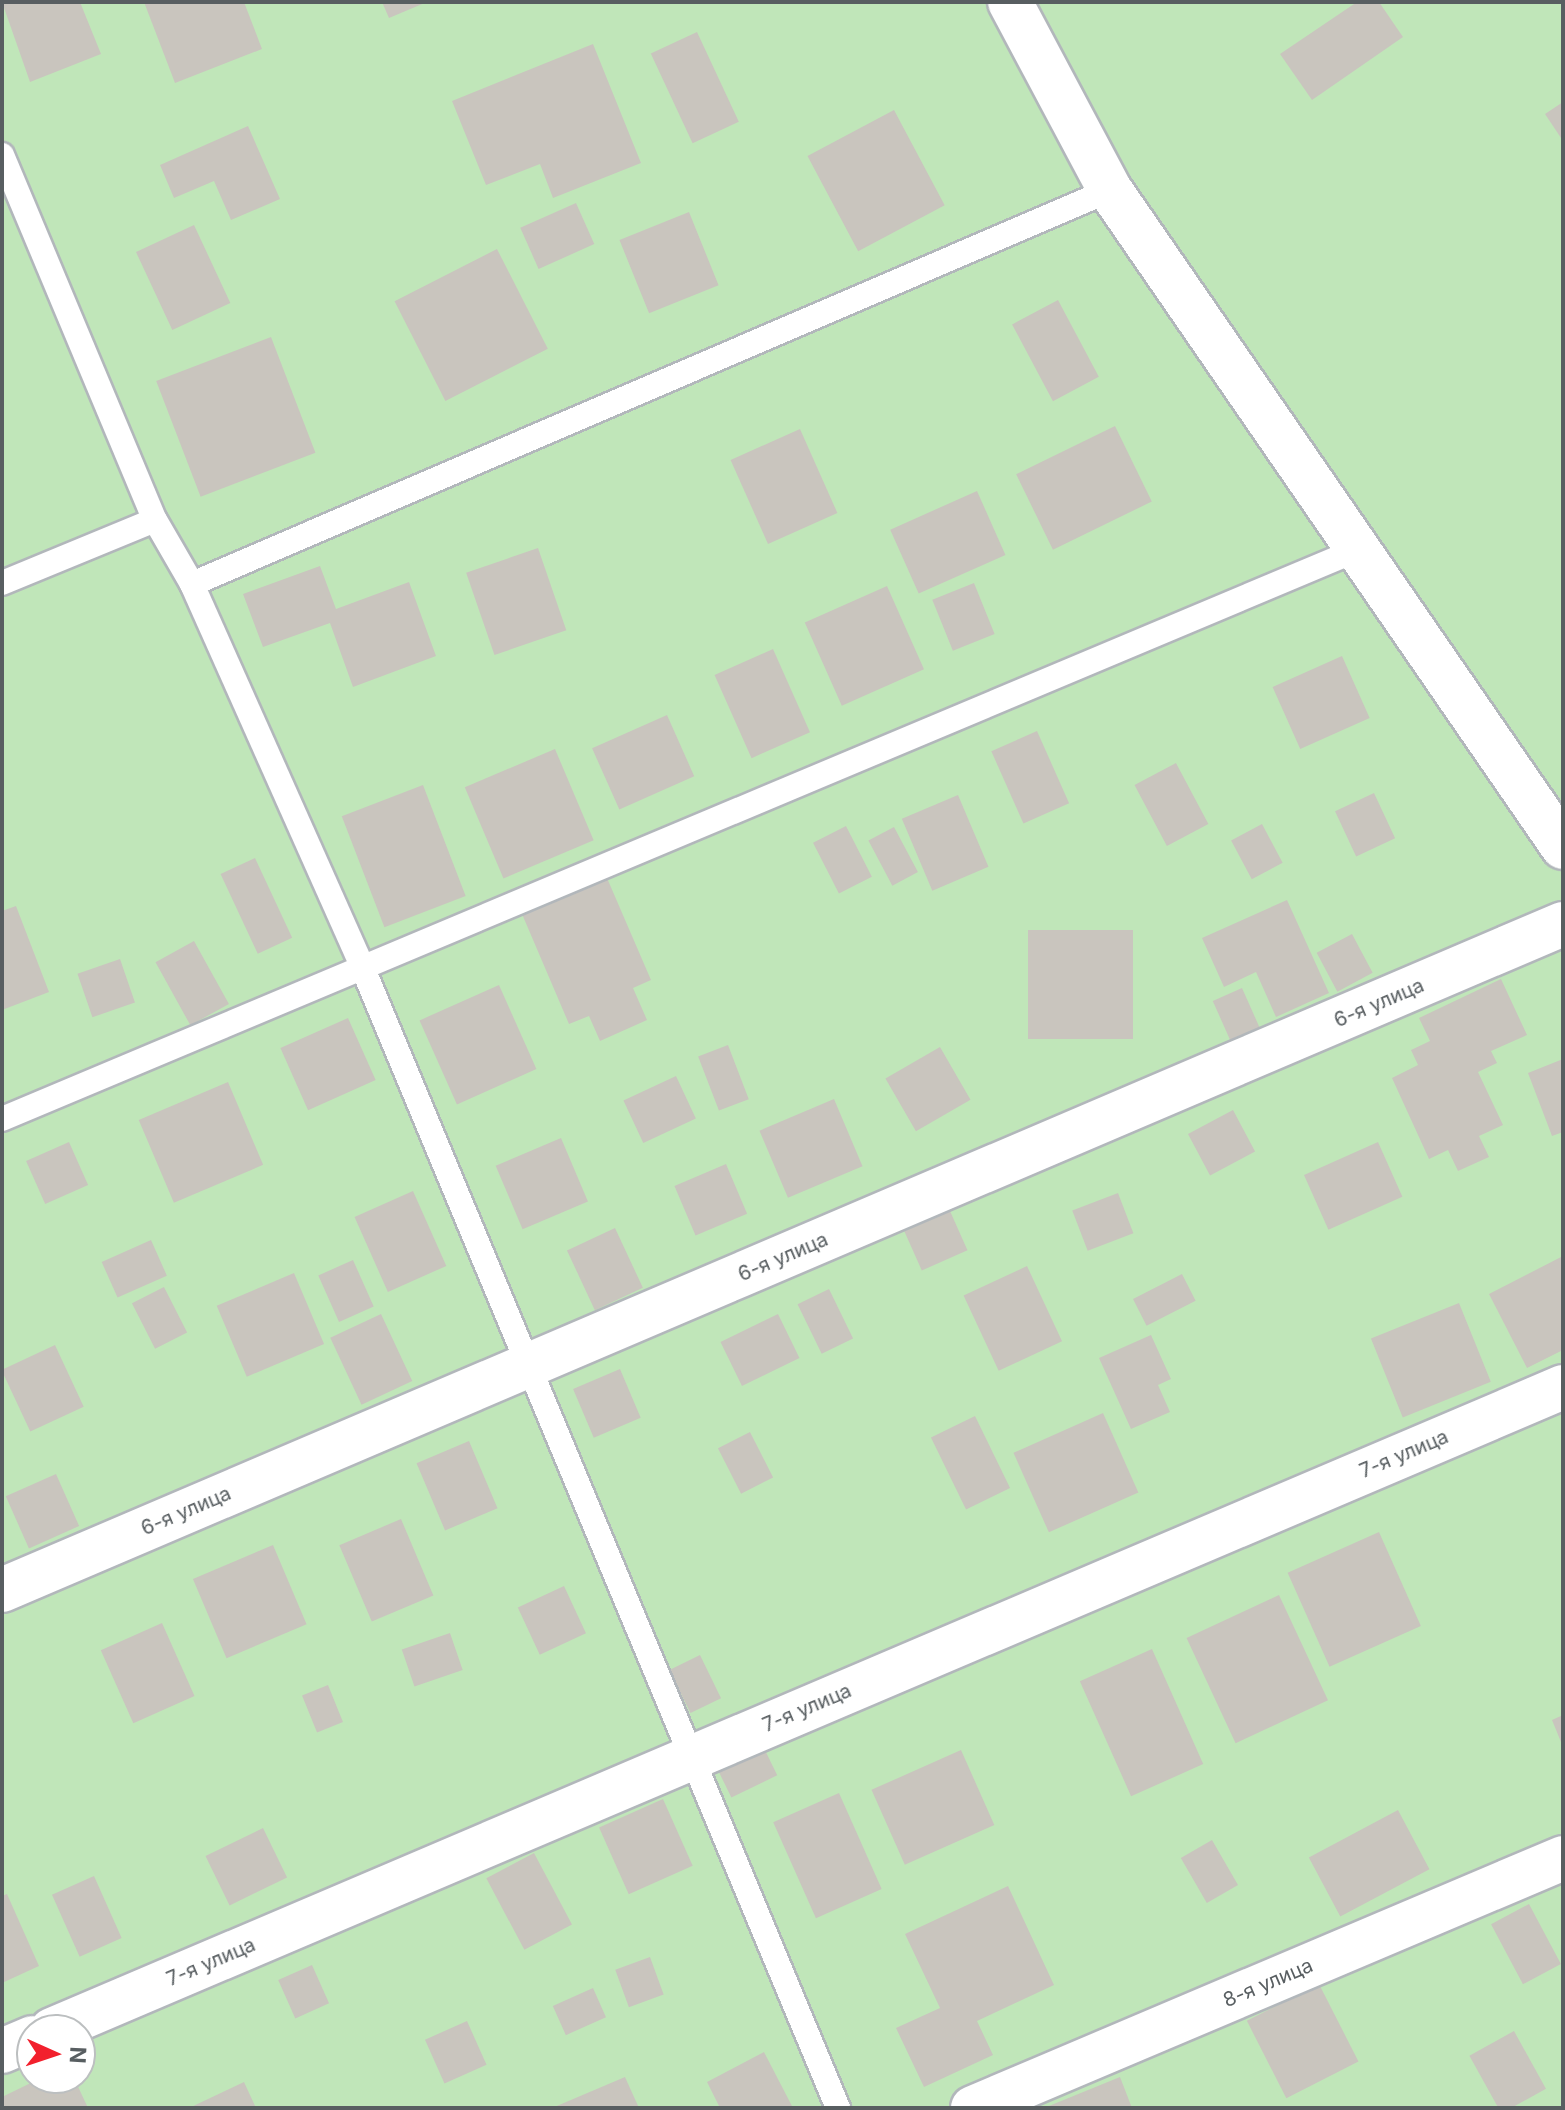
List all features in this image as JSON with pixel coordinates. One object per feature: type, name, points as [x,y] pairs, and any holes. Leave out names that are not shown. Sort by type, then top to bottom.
[{"type":"street","points":[[1010,2],[1110,190],[1563,847]]},
{"type":"street","name":"6-я улица","points":[[2,1590],[1563,924]]},
{"type":"street","name":"7-я улица","points":[[90,2014],[1563,1387]]},
{"type":"street","name":"8-я улица","points":[[973,2108],[1563,1858]]},
{"type":"lane","points":[[2,155],[155,520],[192,584],[364,971],[838,2108]]},
{"type":"lane","points":[[192,584],[1110,190]]},
{"type":"lane","points":[[2,583],[155,520]]},
{"type":"lane","points":[[2,1119],[364,971],[1359,549]]},
{"type":"green space","points":[[2,2],[1563,2],[1563,2108],[2,2108]]},
{"type":"building","points":[[2,2],[80,2],[101,54],[30,82]]},
{"type":"building","points":[[144,2],[244,2],[262,49],[175,83]]},
{"type":"building","points":[[382,2],[427,2],[389,18]]},
{"type":"building","points":[[1357,2],[1379,2],[1403,37],[1312,100],[1280,54]]},
{"type":"building","points":[[697,32],[739,122],[693,143],[651,54]]},
{"type":"building","points":[[593,44],[641,163],[553,198],[540,164],[486,185],[452,101]]},
{"type":"building","points":[[1563,102],[1563,141],[1545,114]]},
{"type":"building","points":[[894,110],[945,205],[858,251],[807,156]]},
{"type":"building","points":[[248,126],[280,199],[231,220],[214,181],[174,198],[160,165]]},
{"type":"building","points":[[576,203],[594,244],[539,269],[520,228]]},
{"type":"building","points":[[689,212],[719,285],[649,313],[619,240]]},
{"type":"building","points":[[194,225],[230,303],[172,330],[136,252]]},
{"type":"building","points":[[497,249],[548,349],[445,401],[395,301]]},
{"type":"building","points":[[1058,300],[1099,377],[1053,401],[1012,324]]},
{"type":"building","points":[[271,337],[315,453],[201,497],[156,381]]},
{"type":"building","points":[[1115,426],[1152,501],[1053,550],[1016,474]]},
{"type":"building","points":[[800,429],[837,513],[768,544],[731,460]]},
{"type":"building","points":[[977,491],[1005,555],[919,594],[890,530]]},
{"type":"building","points":[[538,548],[566,630],[494,655],[466,573]]},
{"type":"building","points":[[320,566],[336,609],[409,582],[436,656],[353,687],[330,623],[263,647],[243,594]]},
{"type":"building","points":[[974,583],[995,634],[953,651],[932,600]]},
{"type":"building","points":[[887,586],[924,669],[842,706],[805,623]]},
{"type":"building","points":[[773,649],[810,732],[752,758],[715,675]]},
{"type":"building","points":[[1342,656],[1370,718],[1300,749],[1273,687]]},
{"type":"building","points":[[667,715],[694,776],[619,810],[592,748]]},
{"type":"building","points":[[1037,731],[1069,803],[1023,824],[991,751]]},
{"type":"building","points":[[555,749],[594,840],[503,878],[465,787]]},
{"type":"building","points":[[1176,763],[1208,824],[1167,846],[1135,785]]},
{"type":"building","points":[[423,785],[466,896],[384,927],[342,816]]},
{"type":"building","points":[[1374,793],[1395,838],[1356,856],[1335,811]]},
{"type":"building","points":[[958,795],[988,867],[932,891],[902,819]]},
{"type":"building","points":[[1262,824],[1283,863],[1252,879],[1231,840]]},
{"type":"building","points":[[846,826],[872,877],[839,894],[813,843]]},
{"type":"building","points":[[894,827],[918,872],[892,886],[868,841]]},
{"type":"building","points":[[255,858],[292,938],[258,954],[221,874]]},
{"type":"building","points":[[607,878],[651,980],[633,988],[647,1020],[600,1041],[589,1016],[569,1024],[522,914]]},
{"type":"building","points":[[1287,900],[1329,993],[1276,1017],[1256,972],[1224,987],[1202,938]]},
{"type":"building","points":[[16,906],[49,992],[2,1010],[2,911]]},
{"type":"building","points":[[1028,930],[1133,930],[1133,1039],[1028,1039]]},
{"type":"building","points":[[1352,934],[1373,973],[1337,992],[1317,953]]},
{"type":"building","points":[[194,941],[229,1004],[190,1025],[156,962]]},
{"type":"building","points":[[120,959],[135,1002],[92,1017],[77,974]]},
{"type":"building","points":[[1501,979],[1527,1035],[1491,1051],[1497,1063],[1478,1072],[1503,1125],[1479,1136],[1489,1157],[1458,1171],[1448,1150],[1429,1159],[1392,1078],[1418,1065],[1411,1050],[1430,1041],[1419,1018]]},
{"type":"building","points":[[499,985],[536,1069],[457,1104],[420,1020]]},
{"type":"building","points":[[1242,988],[1260,1028],[1231,1041],[1213,1001]]},
{"type":"building","points":[[348,1018],[376,1080],[308,1110],[280,1048]]},
{"type":"building","points":[[728,1045],[749,1099],[719,1111],[698,1056]]},
{"type":"building","points":[[940,1047],[970,1100],[916,1131],[885,1078]]},
{"type":"building","points":[[1563,1059],[1563,1132],[1552,1136],[1528,1073]]},
{"type":"building","points":[[676,1076],[696,1119],[643,1143],[623,1101]]},
{"type":"building","points":[[228,1082],[263,1165],[174,1203],[139,1120]]},
{"type":"building","points":[[834,1099],[863,1166],[788,1198],[759,1131]]},
{"type":"building","points":[[1233,1110],[1255,1151],[1210,1175],[1188,1134]]},
{"type":"building","points":[[561,1138],[588,1202],[523,1229],[496,1166]]},
{"type":"building","points":[[69,1142],[88,1185],[45,1204],[26,1161]]},
{"type":"building","points":[[1378,1142],[1402,1197],[1328,1230],[1304,1175]]},
{"type":"building","points":[[726,1164],[747,1214],[696,1236],[674,1186]]},
{"type":"building","points":[[413,1191],[446,1266],[388,1292],[355,1217]]},
{"type":"building","points":[[1118,1193],[1133,1233],[1088,1251],[1072,1211]]},
{"type":"building","points":[[950,1211],[967,1250],[922,1271],[904,1231]]},
{"type":"building","points":[[615,1228],[643,1288],[595,1310],[567,1250]]},
{"type":"building","points":[[151,1240],[167,1276],[118,1298],[102,1262]]},
{"type":"building","points":[[1563,1256],[1563,1350],[1527,1368],[1489,1294]]},
{"type":"building","points":[[353,1260],[374,1307],[339,1322],[318,1275]]},
{"type":"building","points":[[1027,1266],[1062,1341],[999,1371],[964,1296]]},
{"type":"building","points":[[294,1273],[324,1344],[247,1377],[217,1306]]},
{"type":"building","points":[[1182,1274],[1196,1301],[1147,1326],[1133,1299]]},
{"type":"building","points":[[164,1287],[187,1332],[155,1349],[132,1303]]},
{"type":"building","points":[[829,1289],[853,1338],[822,1354],[798,1304]]},
{"type":"building","points":[[1459,1303],[1491,1382],[1403,1417],[1371,1339]]},
{"type":"building","points":[[381,1314],[412,1381],[362,1405],[330,1338]]},
{"type":"building","points":[[778,1314],[799,1358],[742,1386],[720,1342]]},
{"type":"building","points":[[1151,1335],[1171,1379],[1158,1385],[1170,1412],[1131,1429],[1099,1358]]},
{"type":"building","points":[[55,1345],[84,1407],[30,1432],[2,1370]]},
{"type":"building","points":[[620,1369],[641,1418],[594,1438],[573,1389]]},
{"type":"building","points":[[1103,1413],[1138,1492],[1049,1532],[1013,1453]]},
{"type":"building","points":[[975,1416],[1010,1488],[966,1509],[931,1437]]},
{"type":"building","points":[[750,1432],[773,1477],[741,1494],[718,1448]]},
{"type":"building","points":[[469,1441],[498,1508],[445,1530],[417,1463]]},
{"type":"building","points":[[56,1474],[79,1526],[29,1548],[6,1496]]},
{"type":"building","points":[[401,1519],[433,1595],[372,1622],[339,1545]]},
{"type":"building","points":[[1379,1532],[1421,1626],[1330,1667],[1288,1573]]},
{"type":"building","points":[[273,1545],[307,1624],[227,1658],[193,1579]]},
{"type":"building","points":[[564,1586],[586,1633],[540,1655],[518,1608]]},
{"type":"building","points":[[1279,1595],[1328,1700],[1236,1743],[1187,1638]]},
{"type":"building","points":[[162,1623],[195,1696],[133,1723],[101,1650]]},
{"type":"building","points":[[450,1633],[463,1670],[414,1686],[402,1650]]},
{"type":"building","points":[[1152,1649],[1203,1764],[1131,1796],[1080,1681]]},
{"type":"building","points":[[700,1655],[721,1698],[690,1713],[669,1670]]},
{"type":"building","points":[[328,1685],[343,1722],[317,1733],[302,1695]]},
{"type":"building","points":[[1563,1715],[1563,1747],[1552,1720]]},
{"type":"building","points":[[761,1742],[777,1775],[731,1798],[715,1764]]},
{"type":"building","points":[[961,1750],[994,1825],[905,1865],[871,1790]]},
{"type":"building","points":[[839,1793],[882,1889],[816,1918],[773,1822]]},
{"type":"building","points":[[663,1799],[693,1866],[629,1894],[599,1827]]},
{"type":"building","points":[[1398,1810],[1429,1869],[1340,1917],[1309,1857]]},
{"type":"building","points":[[263,1828],[287,1877],[230,1905],[205,1856]]},
{"type":"building","points":[[1212,1840],[1238,1885],[1207,1903],[1181,1858]]},
{"type":"building","points":[[534,1853],[572,1925],[524,1950],[486,1878]]},
{"type":"building","points":[[94,1876],[122,1938],[80,1957],[52,1895]]},
{"type":"building","points":[[1008,1886],[1054,1985],[977,2021],[993,2055],[924,2087],[896,2028],[940,2008],[905,1934]]},
{"type":"building","points":[[7,1894],[39,1966],[2,1983],[2,1896]]},
{"type":"building","points":[[1529,1904],[1561,1964],[1523,1984],[1491,1924]]},
{"type":"building","points":[[650,1957],[664,1995],[629,2007],[615,1970]]},
{"type":"building","points":[[312,1965],[329,2003],[295,2018],[278,1980]]},
{"type":"building","points":[[1319,1984],[1358,2062],[1286,2098],[1247,2021]]},
{"type":"building","points":[[593,1988],[606,2017],[566,2035],[553,2006]]},
{"type":"building","points":[[467,2021],[487,2065],[445,2084],[425,2040]]},
{"type":"building","points":[[1514,2031],[1546,2089],[1511,2108],[1498,2108],[1469,2056]]},
{"type":"building","points":[[764,2052],[793,2108],[720,2108],[707,2082]]},
{"type":"building","points":[[625,2077],[639,2108],[552,2108]]},
{"type":"building","points":[[1120,2077],[1132,2108],[1044,2108]]},
{"type":"building","points":[[244,2082],[256,2108],[189,2108]]},
{"type":"building","points":[[16,2090],[16,2094],[81,2094],[88,2108],[2,2108],[2,2097]]}]
